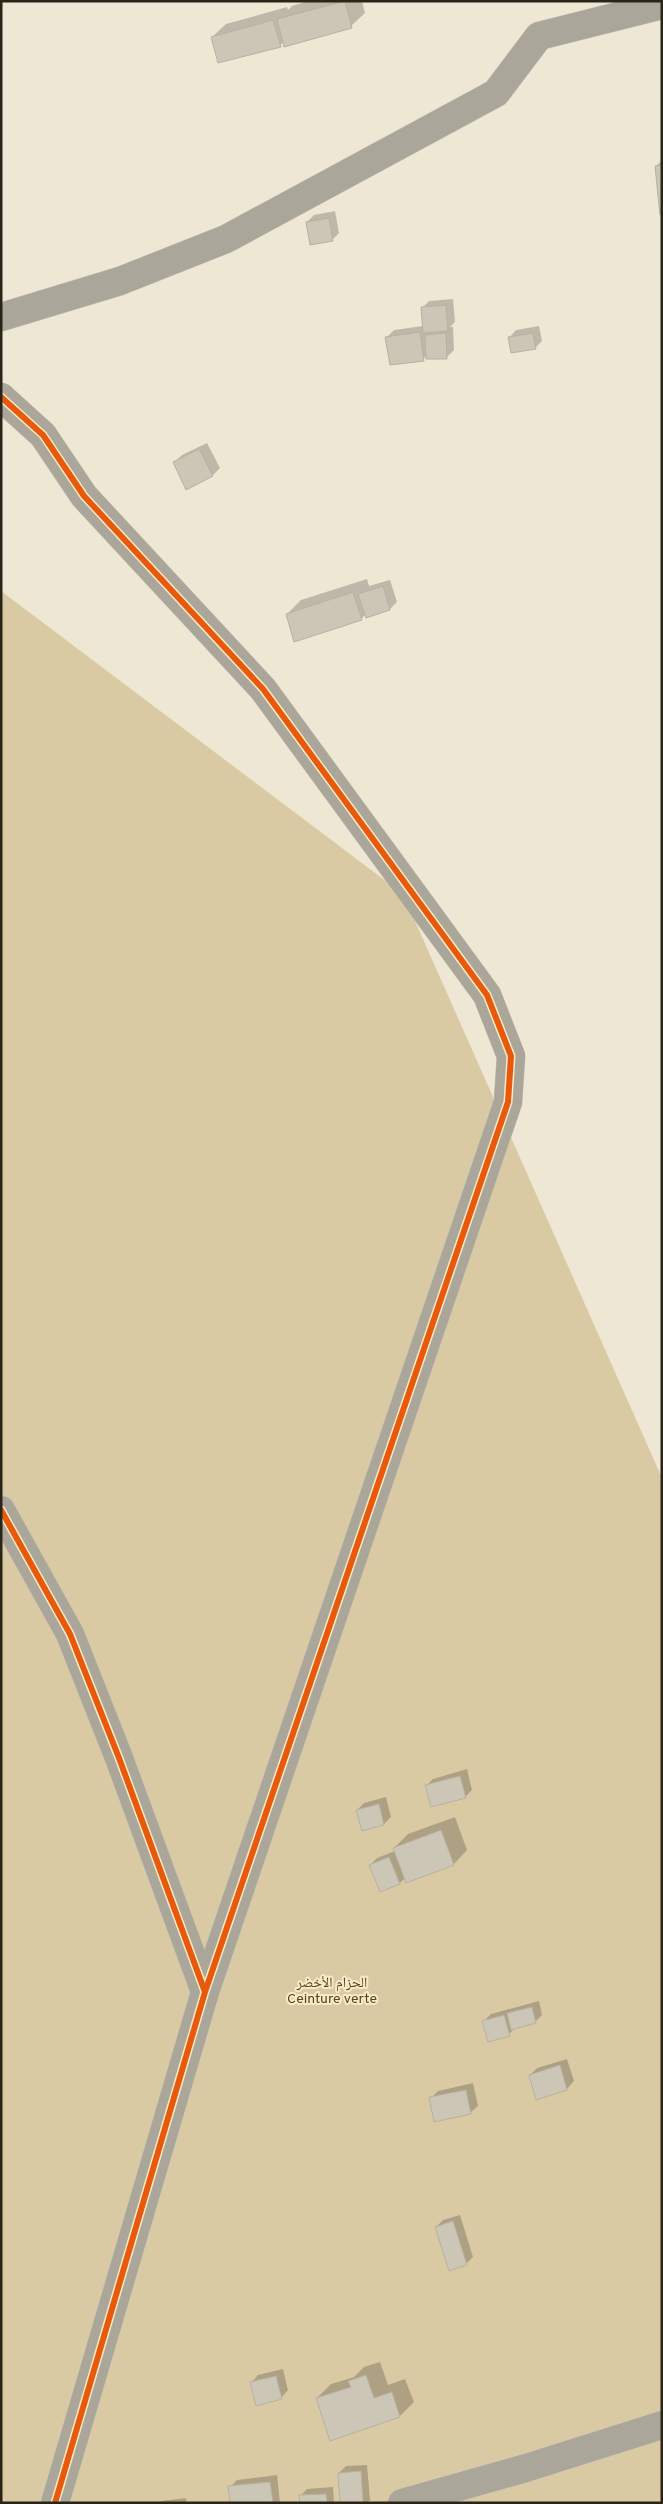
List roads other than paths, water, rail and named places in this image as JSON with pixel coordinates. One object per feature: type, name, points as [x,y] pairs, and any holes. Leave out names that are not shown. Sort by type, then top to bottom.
[{"type":"street","points":[[1,317],[120,281],[226,239],[496,93],[539,36],[662,5]]},
{"type":"street","points":[[1,397],[43,435],[84,496],[263,689],[487,995],[511,1056],[508,1102],[205,1992],[55,2503]]},
{"type":"street","points":[[1,1510],[70,1634],[119,1758],[205,1992]]},
{"type":"street","points":[[402,2503],[526,2468],[662,2425]]},
{"type":"park label","name":"الحزام الأخضر Ceinture verte","points":[[332,1990]]}]
